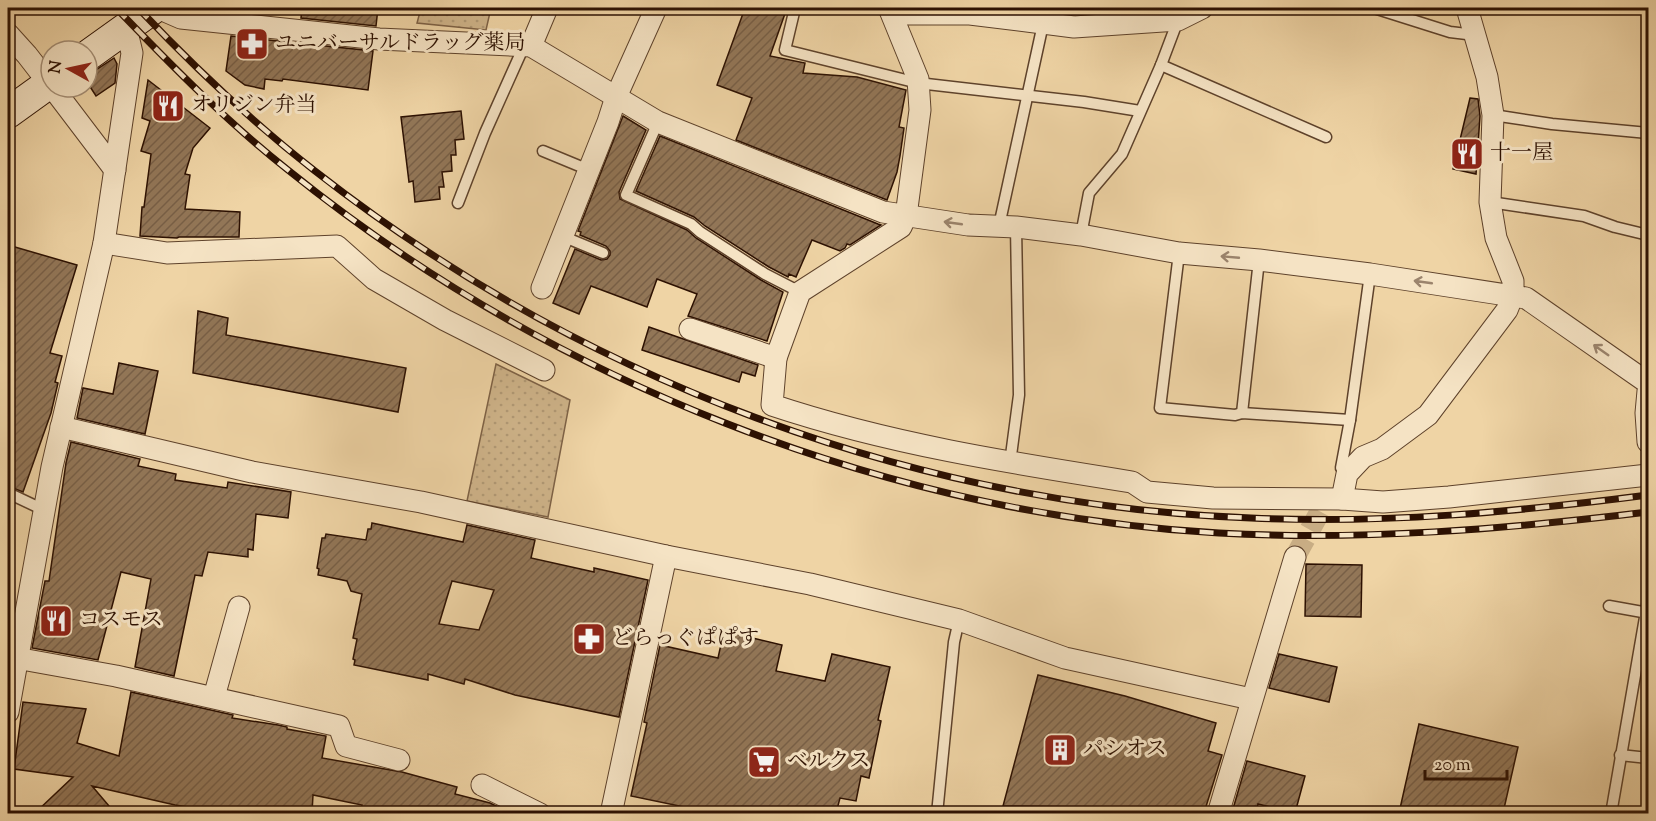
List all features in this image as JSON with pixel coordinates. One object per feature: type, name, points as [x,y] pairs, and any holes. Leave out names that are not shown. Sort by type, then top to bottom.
[{"type":"main road","points":[[99,47],[153,8]]},
{"type":"main road","points":[[8,113],[39,93]]},
{"type":"street","points":[[153,8],[181,18],[344,36],[527,46],[658,123],[883,212],[968,225],[1008,226],[1081,235],[1179,253],[1259,260],[1513,295],[1526,298],[1648,383]]},
{"type":"street","points":[[527,46],[546,8]]},
{"type":"street","points":[[542,288],[616,97],[656,8]]},
{"type":"street","points":[[1202,8],[1178,20],[1117,16],[1074,27],[970,14],[891,11],[918,83],[920,110],[906,216],[902,227],[800,292],[776,358],[772,405],[831,424],[1010,463],[1132,482],[1147,492],[1213,498],[1342,499],[1383,502],[1648,475]]},
{"type":"street","points":[[1342,499],[1347,474],[1363,457],[1382,449],[1428,415],[1507,310],[1513,295],[1513,281],[1496,238],[1490,201],[1493,115],[1487,77],[1467,8]]},
{"type":"street","points":[[8,712],[44,510],[104,243],[132,53],[126,28]]},
{"type":"street","points":[[8,34],[17,57],[39,75]]},
{"type":"street","points":[[62,99],[115,170]]},
{"type":"street","points":[[104,243],[167,253],[337,246],[374,279],[445,320],[544,370]]},
{"type":"street","points":[[690,329],[776,358]]},
{"type":"street","points":[[1648,391],[1646,413],[1648,442]]},
{"type":"street","points":[[61,427],[252,472],[421,501],[666,556],[810,584],[958,620],[1065,658],[1251,699]]},
{"type":"street","points":[[610,813],[666,556]]},
{"type":"street","points":[[1218,813],[1294,557]]},
{"type":"street","points":[[214,697],[239,607]]},
{"type":"street","points":[[16,658],[116,676],[339,726],[346,746],[399,759]]},
{"type":"street","points":[[482,785],[540,813]]},
{"type":"lane","points":[[795,8],[785,50],[918,83],[1140,111]]},
{"type":"lane","points":[[1374,8],[1450,32],[1475,35]]},
{"type":"lane","points":[[1081,235],[1089,193],[1122,154],[1178,20]]},
{"type":"lane","points":[[1010,463],[1019,394],[1008,226],[1028,96],[1043,24]]},
{"type":"lane","points":[[458,203],[486,133],[527,46]]},
{"type":"lane","points":[[1161,65],[1326,137]]},
{"type":"lane","points":[[1493,115],[1552,124],[1648,132]]},
{"type":"lane","points":[[658,123],[626,195],[691,224],[765,274],[800,292]]},
{"type":"lane","points":[[543,151],[589,170]]},
{"type":"lane","points":[[1490,201],[1584,216],[1648,235]]},
{"type":"lane","points":[[562,236],[603,253]]},
{"type":"lane","points":[[1179,253],[1160,408],[1235,415],[1242,413],[1350,420]]},
{"type":"lane","points":[[1242,413],[1259,260]]},
{"type":"lane","points":[[1347,474],[1341,468],[1350,420],[1370,274]]},
{"type":"lane","points":[[8,493],[44,510]]},
{"type":"lane","points":[[1611,813],[1648,600]]},
{"type":"lane","points":[[1609,606],[1647,613]]},
{"type":"lane","points":[[937,813],[958,620]]},
{"type":"lane","points":[[1620,755],[1648,758]]},
{"type":"shaded area","points":[[421,8],[491,8],[486,30],[417,23]]},
{"type":"shaded area","points":[[496,364],[570,400],[548,517],[467,501]]},
{"type":"building","points":[[302,8],[378,8],[376,26],[301,18]]},
{"type":"building","points":[[745,8],[787,8],[770,56],[805,63],[803,73],[857,77],[906,90],[899,127],[904,128],[900,156],[887,200],[736,140],[752,98],[717,85]]},
{"type":"building","points":[[231,36],[373,51],[368,90],[283,79],[282,81],[265,79],[264,89],[245,85],[226,71]]},
{"type":"building","points":[[114,58],[117,64],[115,83],[99,94],[99,68]]},
{"type":"building","points":[[148,80],[210,128],[193,148],[185,174],[190,175],[185,209],[240,212],[239,237],[140,236],[142,207],[144,207],[151,154],[141,151],[150,121],[142,118]]},
{"type":"building","points":[[1470,98],[1478,99],[1480,116],[1476,174],[1453,169]]},
{"type":"building","points":[[461,111],[464,139],[455,140],[456,155],[451,155],[452,171],[442,172],[444,187],[439,187],[440,199],[415,202],[413,181],[409,182],[401,117]]},
{"type":"building","points":[[623,116],[646,130],[619,192],[620,199],[687,230],[761,280],[783,292],[767,341],[688,316],[697,294],[657,279],[647,307],[591,286],[579,314],[553,303],[575,249],[601,260],[607,259],[610,255],[606,246],[580,235],[581,232],[578,231]]},
{"type":"building","points":[[660,136],[881,225],[850,245],[847,244],[840,251],[812,240],[796,277],[789,274],[788,277],[694,217],[636,191]]},
{"type":"building","points":[[8,245],[77,265],[50,353],[62,356],[55,382],[58,383],[51,413],[23,492],[8,486]]},
{"type":"building","points":[[198,311],[228,318],[226,335],[406,368],[398,412],[193,373]]},
{"type":"building","points":[[649,327],[758,365],[755,376],[742,372],[739,382],[642,350]]},
{"type":"building","points":[[119,363],[158,371],[145,434],[77,418],[83,388],[113,394]]},
{"type":"building","points":[[71,442],[140,459],[138,466],[176,474],[175,480],[227,488],[228,482],[291,492],[288,518],[256,514],[253,550],[248,549],[248,557],[208,552],[202,576],[195,575],[174,676],[135,667],[151,579],[121,572],[98,660],[32,648],[45,581],[49,581]]},
{"type":"building","points":[[372,523],[463,542],[467,525],[535,540],[531,558],[594,572],[594,568],[648,580],[619,717],[515,695],[465,679],[464,684],[428,674],[428,680],[354,665],[357,639],[353,638],[362,594],[351,591],[347,581],[318,575],[319,569],[317,568],[322,538],[325,538],[326,534],[366,540],[368,529],[371,529]],"holes":[[[452,581],[494,590],[479,630],[439,624]]]},
{"type":"building","points":[[1306,564],[1362,565],[1361,617],[1305,616]]},
{"type":"building","points":[[724,631],[782,645],[776,671],[825,681],[832,654],[890,667],[878,720],[881,721],[869,778],[861,776],[856,801],[840,798],[836,813],[713,813],[631,796],[647,723],[644,722],[660,645],[718,658]]},
{"type":"building","points":[[1279,654],[1337,667],[1329,702],[1269,688]]},
{"type":"building","points":[[1038,675],[1125,696],[1216,723],[1208,751],[1222,755],[1204,813],[1118,813],[1094,807],[1003,806]]},
{"type":"building","points":[[131,692],[233,715],[232,718],[326,736],[322,758],[402,772],[457,787],[455,794],[490,803],[500,808],[499,813],[360,813],[362,805],[313,795],[312,813],[227,813],[175,805],[92,786],[115,813],[35,813],[73,777],[14,769],[23,702],[86,709],[77,743],[119,756]]},
{"type":"building","points":[[1419,724],[1518,747],[1503,813],[1399,813]]},
{"type":"building","points":[[1247,761],[1305,776],[1295,813],[1258,804],[1256,813],[1233,809]]},
{"type":"tunnel","points":[[1295,557],[1327,499]]},
{"type":"railway","points":[[116,8],[221,112],[288,170],[389,245],[496,313],[609,372],[725,423],[846,465],[969,498],[1093,521],[1219,533],[1327,535],[1434,532],[1541,524],[1648,512]]},
{"type":"railway","points":[[138,8],[223,92],[315,171],[418,245],[526,311],[639,369],[756,418],[876,457],[999,488],[1124,508],[1251,518],[1400,518],[1549,507],[1648,495]]},
{"type":"place","name":"ユニバーサルドラッグ薬局","points":[[252,44]]},
{"type":"place","name":"オリジン弁当","points":[[168,106]]},
{"type":"place","name":"十一屋","points":[[1467,154]]},
{"type":"place","name":"コスモス","points":[[56,621]]},
{"type":"place","name":"どらっぐぱぱす","points":[[589,639]]},
{"type":"place","name":"パシオス","points":[[1060,750]]},
{"type":"place","name":"ベルクス","points":[[764,762]]}]
